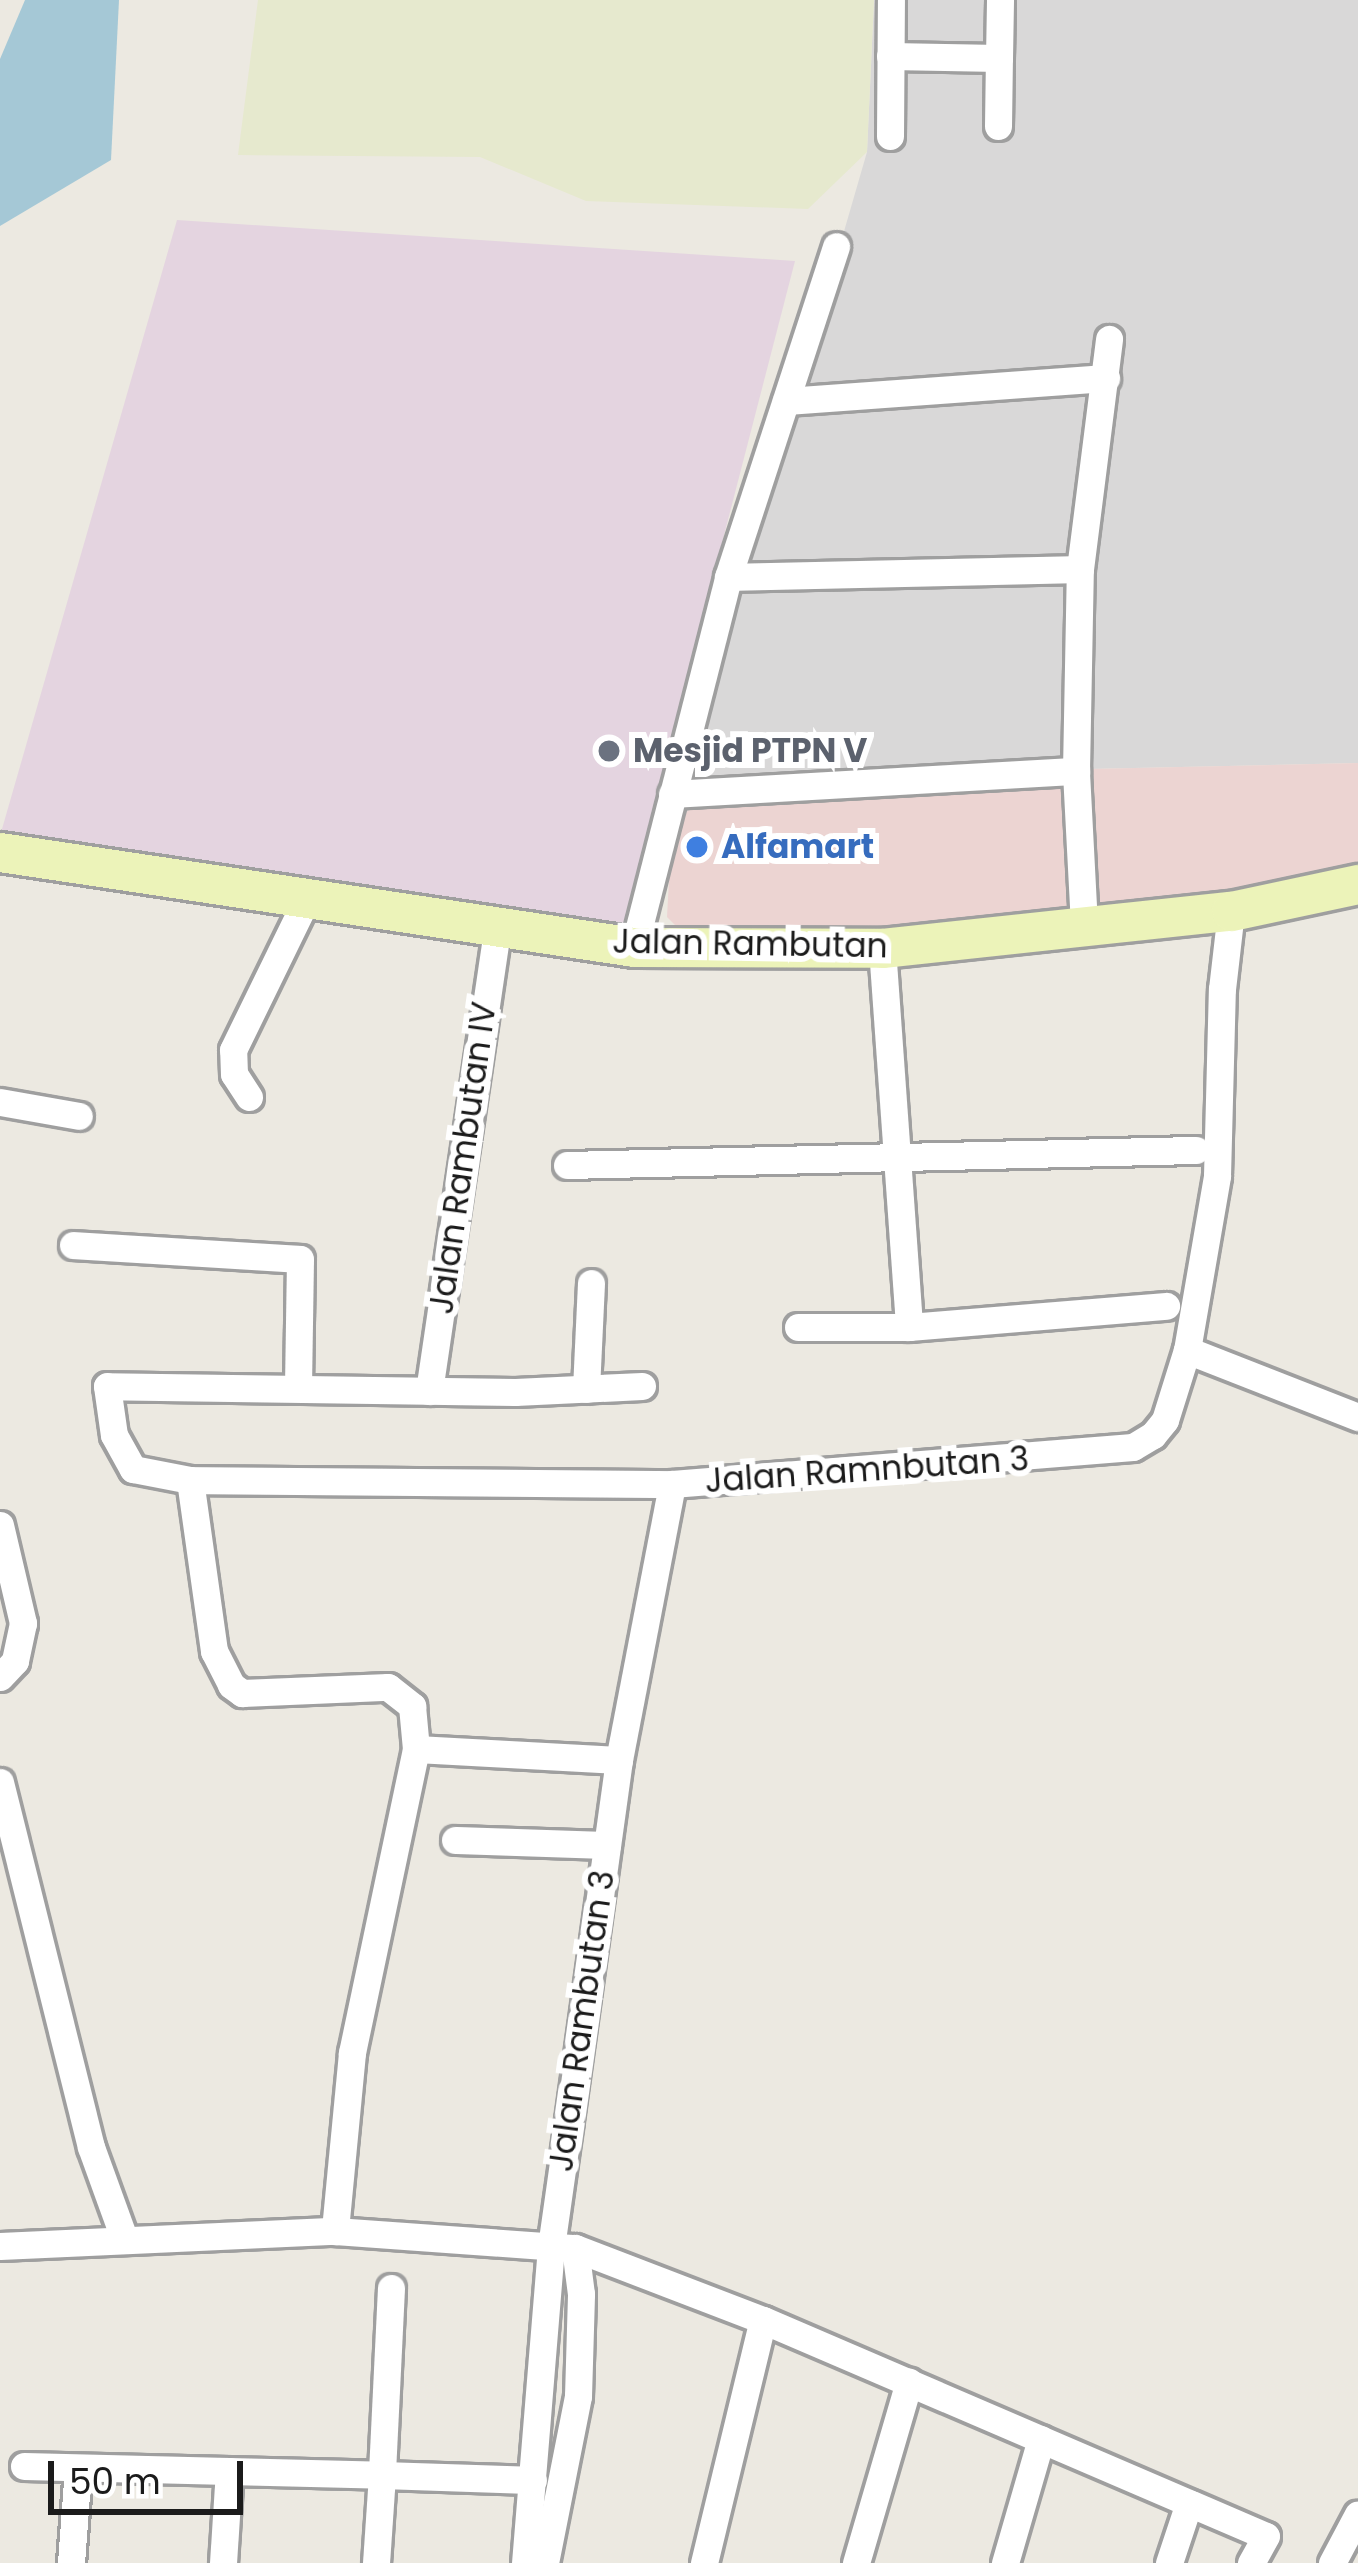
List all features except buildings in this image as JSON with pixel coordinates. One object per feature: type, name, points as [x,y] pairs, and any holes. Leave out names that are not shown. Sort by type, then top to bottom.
[{"type":"main road","name":"Jalan Rambutan","points":[[0,852],[634,946],[882,948],[1231,911],[1358,884]]},
{"type":"street","points":[[890,136],[891,0]]},
{"type":"street","points":[[998,126],[1000,0]]},
{"type":"street","points":[[890,56],[999,58]]},
{"type":"street","points":[[634,946],[728,577],[836,246]]},
{"type":"street","points":[[1084,925],[1076,770],[1079,568],[1109,339]]},
{"type":"street","points":[[787,401],[1106,378]]},
{"type":"street","points":[[728,577],[1079,568]]},
{"type":"street","points":[[672,794],[1076,770]]},
{"type":"street","points":[[249,1097],[234,1074],[233,1050],[308,896]]},
{"type":"street","name":"Jalan Ramnbutan 3","points":[[298,1386],[107,1386],[114,1435],[133,1469],[190,1480],[672,1484],[1119,1451],[1159,1429],[1187,1350],[1217,1176],[1222,989],[1231,911]]},
{"type":"street","name":"Jalan Rambutan IV","points":[[429,1390],[498,926]]},
{"type":"street","points":[[882,948],[909,1327]]},
{"type":"street","points":[[0,1102],[79,1116]]},
{"type":"street","points":[[567,1165],[896,1162],[1196,1150]]},
{"type":"street","points":[[74,1245],[300,1259],[298,1386],[429,1390],[641,1387]]},
{"type":"street","points":[[586,1389],[591,1282]]},
{"type":"street","points":[[798,1328],[909,1327],[1166,1306]]},
{"type":"street","points":[[1187,1350],[1358,1417]]},
{"type":"street","points":[[190,1480],[214,1651],[231,1685],[242,1693],[388,1688],[412,1706],[416,1749],[352,2053],[334,2231]]},
{"type":"street","name":"Jalan Rambutan 3","points":[[532,2562],[533,2480],[607,1845],[672,1484]]},
{"type":"street","points":[[0,1525],[23,1623],[15,1660],[0,1677]]},
{"type":"street","points":[[416,1749],[619,1760]]},
{"type":"street","points":[[0,1782],[91,2147],[124,2238]]},
{"type":"street","points":[[455,1840],[607,1845]]},
{"type":"street","points":[[0,2246],[44,2248],[124,2238],[334,2231],[563,2247],[763,2320],[1266,2536],[1251,2563]]},
{"type":"street","points":[[532,2562],[578,2396],[581,2294],[563,2247]]},
{"type":"street","points":[[376,2563],[391,2288]]},
{"type":"street","points":[[704,2563],[763,2320]]},
{"type":"street","points":[[856,2563],[909,2383]]},
{"type":"street","points":[[1005,2563],[1041,2439]]},
{"type":"street","points":[[23,2466],[533,2480]]},
{"type":"street","points":[[70,2563],[78,2468]]},
{"type":"street","points":[[224,2563],[229,2471]]},
{"type":"street","points":[[1169,2563],[1190,2503]]},
{"type":"street","points":[[1332,2563],[1358,2514]]},
{"type":"shaded area","points":[[874,0],[1358,0],[1358,763],[1089,769],[672,825],[867,152]]},
{"type":"shaded area","points":[[177,220],[795,261],[621,933],[0,836]]},
{"type":"shaded area","points":[[1358,763],[1358,862],[1235,892],[896,930],[686,936],[667,917],[672,825],[700,800],[1089,769]]},
{"type":"green space","points":[[258,0],[874,0],[867,152],[808,209],[586,201],[480,157],[238,155]]},
{"type":"water","points":[[25,0],[119,0],[111,160],[0,226],[0,59]]},
{"type":"place","name":"Mesjid PTPN V","points":[[609,751]]},
{"type":"place","name":"Alfamart","points":[[697,847]]}]
